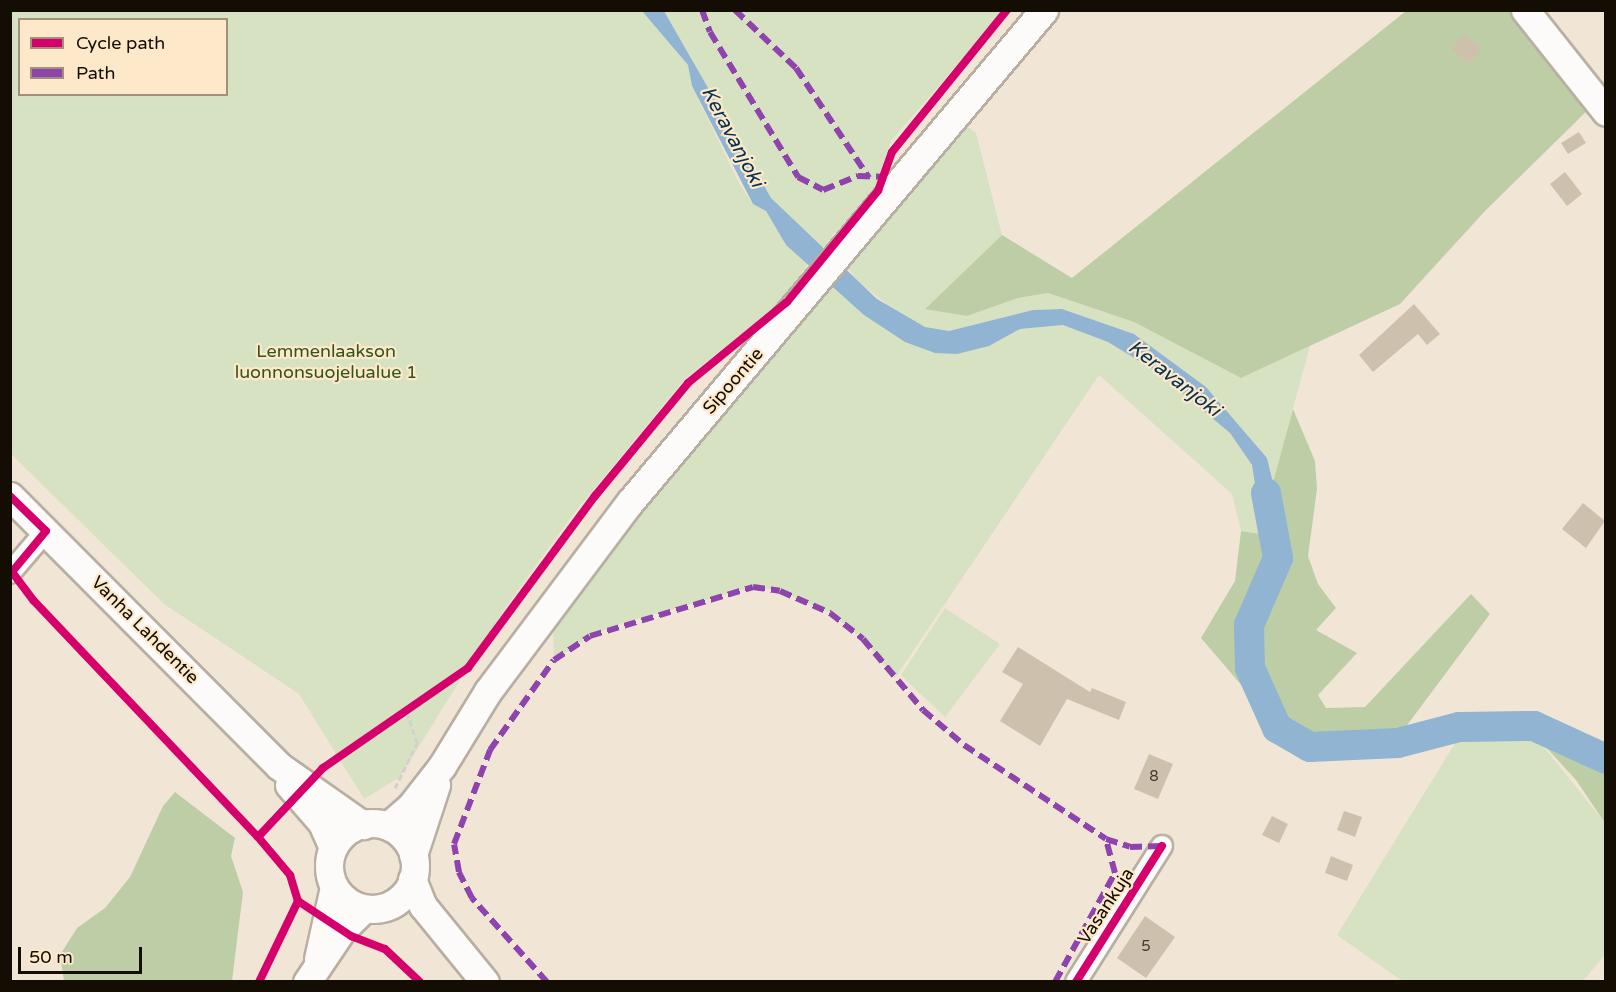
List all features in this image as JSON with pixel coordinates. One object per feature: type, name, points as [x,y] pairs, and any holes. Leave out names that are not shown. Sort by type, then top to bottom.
[{"type":"main road","name":"Sipoontie","points":[[376,825],[410,807],[442,766],[488,691],[630,502],[795,309],[1044,10]]},
{"type":"main road","points":[[1525,10],[1605,112]]},
{"type":"main road","name":"Vanha Lahdentie","points":[[10,496],[279,766],[322,823],[333,848]]},
{"type":"main road","name":"Vanha Lahdentie","points":[[279,766],[376,825]]},
{"type":"main road","name":"Sipoontie","points":[[413,867],[442,766]]},
{"type":"main road","points":[[450,944],[375,908],[343,899],[334,887],[329,873],[333,848],[345,832],[376,825],[400,834],[413,867],[416,893],[450,944],[486,981]]},
{"type":"main road","points":[[312,972],[375,908],[399,900],[413,867]]},
{"type":"main road","points":[[312,972],[334,887]]},
{"type":"street","points":[[10,573],[46,531]]},
{"type":"street","name":"Vasankuja","points":[[1076,981],[1162,846]]},
{"type":"path","points":[[397,716],[416,705]]},
{"type":"path","points":[[388,797],[417,743],[406,710]]},
{"type":"green space","name":"Lemmenlaakson luonnonsuojelualue 1","points":[[10,11],[642,11],[688,65],[692,86],[740,185],[753,204],[766,211],[786,245],[809,263],[776,306],[685,379],[575,512],[505,608],[400,777],[364,799],[299,694],[164,604],[11,454]]},
{"type":"green space","points":[[664,11],[1004,11],[891,141],[874,188],[822,248],[769,196]]},
{"type":"green space","points":[[1406,11],[1525,11],[1597,101],[1485,211],[1400,304],[1241,378],[1134,322],[1048,293],[1018,298],[967,316],[925,309],[1002,235],[1072,278]]},
{"type":"green space","points":[[965,125],[976,133],[1002,235],[926,308],[967,316],[1018,298],[1048,293],[1134,322],[1241,378],[1310,346],[1273,482],[1267,458],[1206,387],[1134,334],[1062,309],[1033,310],[949,331],[925,327],[896,312],[858,281],[845,265]]},
{"type":"green space","points":[[831,283],[878,323],[989,346],[1020,329],[1064,325],[1108,342],[1157,372],[1230,433],[1252,465],[1260,518],[1268,535],[1241,531],[1232,494],[1099,375],[895,678],[863,639],[830,613],[780,591],[753,587],[622,623],[590,636],[554,660],[553,617],[795,309],[804,321]]},
{"type":"green space","points":[[1293,409],[1315,461],[1317,489],[1308,556],[1318,584],[1336,608],[1316,630],[1357,653],[1318,695],[1326,708],[1365,707],[1471,594],[1490,614],[1396,740],[1311,744],[1280,726],[1253,667],[1252,626],[1282,557],[1284,528],[1273,482]]},
{"type":"green space","points":[[1241,531],[1268,535],[1274,559],[1246,625],[1246,669],[1261,708],[1201,638],[1235,581]]},
{"type":"green space","points":[[945,608],[1000,644],[945,717],[901,675]]},
{"type":"green space","points":[[1531,731],[1605,823],[1605,955],[1583,981],[1402,981],[1337,935],[1460,735]]},
{"type":"green space","points":[[1531,731],[1605,765],[1605,823],[1576,780]]},
{"type":"green space","points":[[175,792],[235,838],[231,856],[243,892],[232,981],[64,981],[60,955],[77,928],[105,908],[130,877],[163,806]]},
{"type":"water","points":[[642,11],[664,11],[771,198],[877,299],[925,327],[949,331],[1033,310],[1062,309],[1134,334],[1206,387],[1267,458],[1284,528],[1268,535],[1260,518],[1252,465],[1230,433],[1157,372],[1108,342],[1063,325],[1020,329],[989,346],[957,354],[935,353],[905,342],[864,315],[786,245],[766,211],[753,204],[692,86],[688,65]]},
{"type":"building","points":[[1464,33],[1482,48],[1469,64],[1451,49]]},
{"type":"building","points":[[1579,132],[1586,143],[1568,154],[1561,143]]},
{"type":"building","points":[[1565,172],[1582,194],[1567,206],[1550,184]]},
{"type":"building","points":[[1414,304],[1440,334],[1427,345],[1418,334],[1373,372],[1359,355]]},
{"type":"building","points":[[1583,503],[1605,521],[1586,548],[1562,529]]},
{"type":"building","points":[[1018,647],[1090,692],[1092,688],[1126,702],[1119,720],[1067,699],[1040,746],[1000,721],[1023,684],[1002,672]]},
{"type":"building","points":[[1149,754],[1173,764],[1158,799],[1134,789]]},
{"type":"building","points":[[1344,811],[1362,817],[1355,837],[1337,830]]},
{"type":"building","points":[[1272,816],[1288,824],[1279,843],[1262,835]]},
{"type":"building","points":[[1331,856],[1353,865],[1347,881],[1325,873]]},
{"type":"building","points":[[1145,916],[1175,937],[1146,978],[1117,958]]},
{"type":"waterway","name":"Keravanjoki","points":[[1266,493],[1278,558],[1249,625],[1250,668],[1277,728],[1310,747],[1398,743],[1459,727],[1534,726],[1606,759]]},
{"type":"marked path","points":[[702,10],[710,32],[798,177],[823,190],[858,176],[883,177]]},
{"type":"marked path","points":[[735,10],[796,68],[869,178]]},
{"type":"marked path","points":[[547,982],[472,898],[459,872],[454,844],[490,750],[554,660],[590,636],[753,587],[780,591],[830,613],[863,639],[923,710],[964,745],[1106,839],[1130,847],[1162,846]]},
{"type":"marked path","points":[[1055,982],[1115,873],[1106,839]]},
{"type":"cycle path","points":[[258,837],[323,768],[468,668],[595,496],[688,383],[787,302],[878,191],[892,152],[1007,10]]},
{"type":"cycle path","points":[[10,496],[46,531],[12,572],[34,601],[258,837],[290,875],[298,901],[351,936],[385,949],[420,982]]},
{"type":"cycle path","points":[[1076,982],[1162,846]]},
{"type":"cycle path","points":[[259,982],[298,901]]}]
